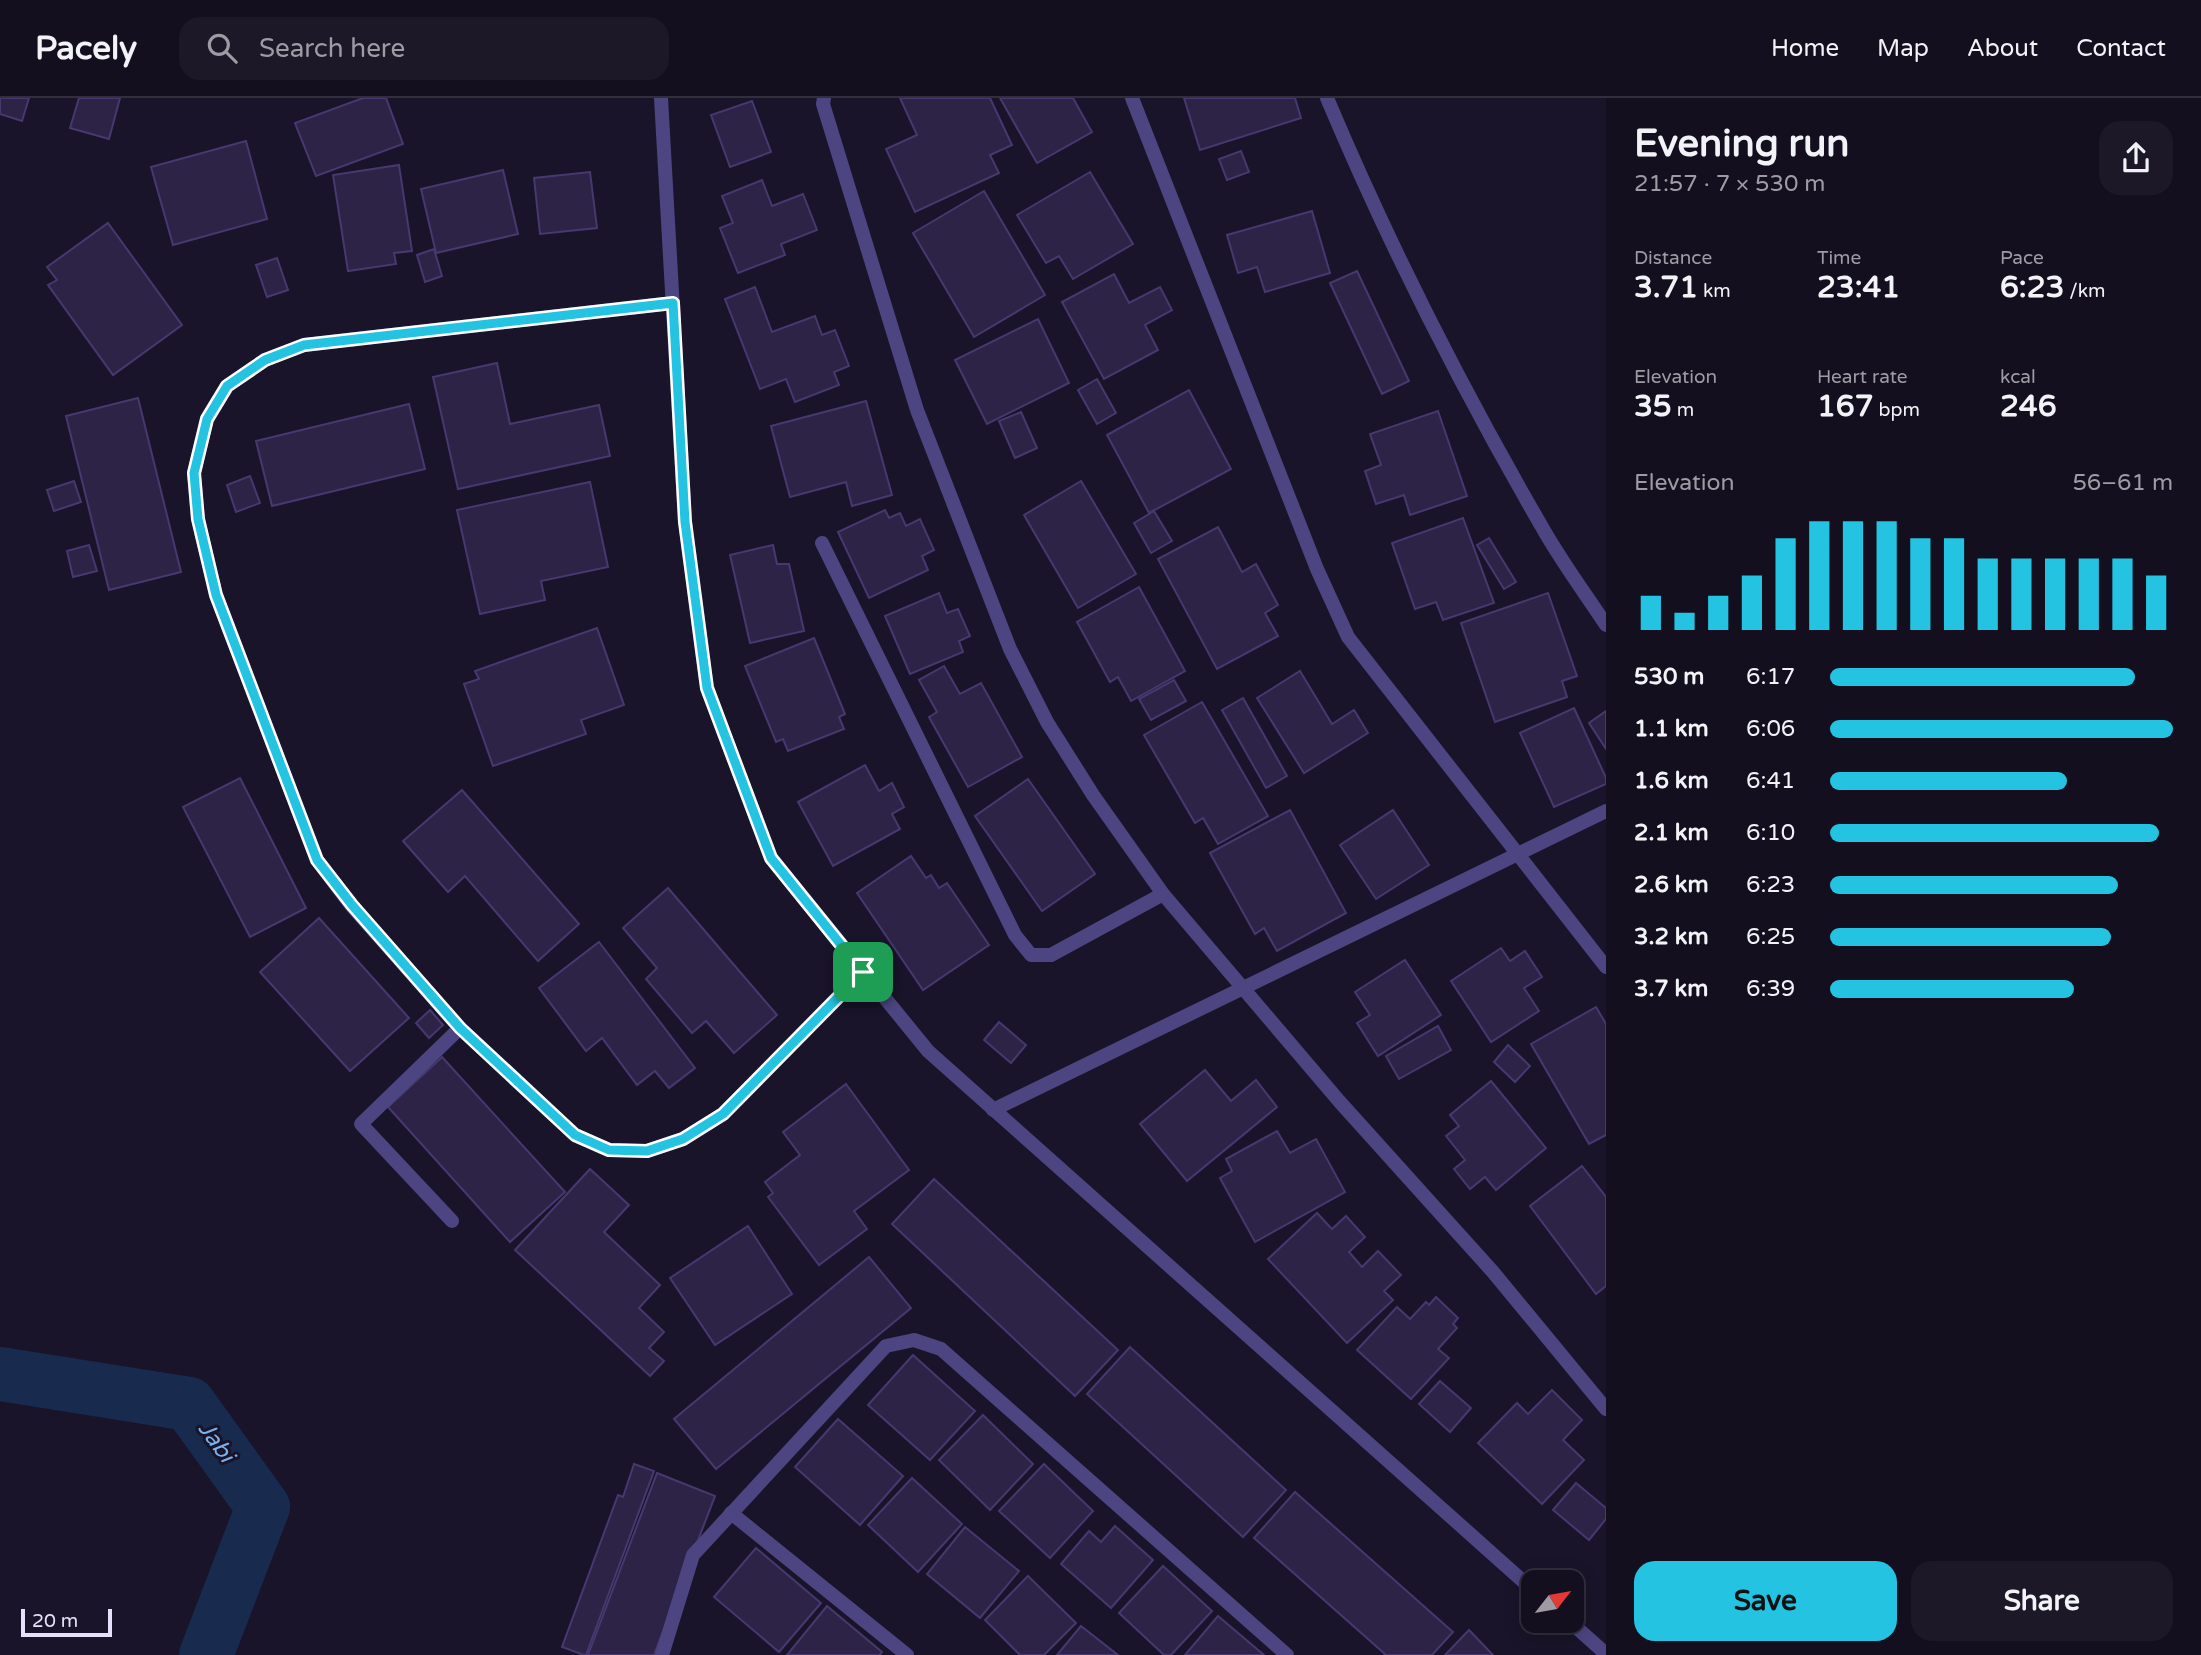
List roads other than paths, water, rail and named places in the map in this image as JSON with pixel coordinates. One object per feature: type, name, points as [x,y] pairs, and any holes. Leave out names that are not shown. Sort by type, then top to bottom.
[{"type":"street","points":[[662,98],[685,522],[707,688],[771,858],[928,1051],[1521,1579]]},
{"type":"street","points":[[824,98],[823,104],[917,410],[1010,649],[1054,733],[1093,796],[1163,894],[1339,1101],[1493,1272],[1606,1409]]},
{"type":"street","points":[[1132,98],[1312,556],[1348,637],[1606,967]]},
{"type":"street","points":[[1327,98],[1363,183],[1449,356],[1543,529],[1606,625]]},
{"type":"street","points":[[673,303],[304,345],[265,360],[227,386],[207,419],[194,473],[198,519],[216,595],[317,860],[352,905],[460,1028],[575,1135],[609,1150],[647,1151],[683,1139],[723,1114],[863,972]]},
{"type":"street","points":[[822,542],[1015,935],[1031,955],[1051,955],[1163,894]]},
{"type":"street","points":[[993,1111],[1606,811]]},
{"type":"street","points":[[452,1221],[361,1124],[460,1028]]},
{"type":"street","points":[[662,1655],[693,1555],[886,1346],[914,1340],[941,1349],[1287,1655]]},
{"type":"street","points":[[731,1513],[907,1655]]},
{"type":"street","points":[[1583,1633],[1606,1654]]},
{"type":"waterway","name":"Jabi","points":[[0,1374],[189,1404],[263,1507],[206,1655]]}]
